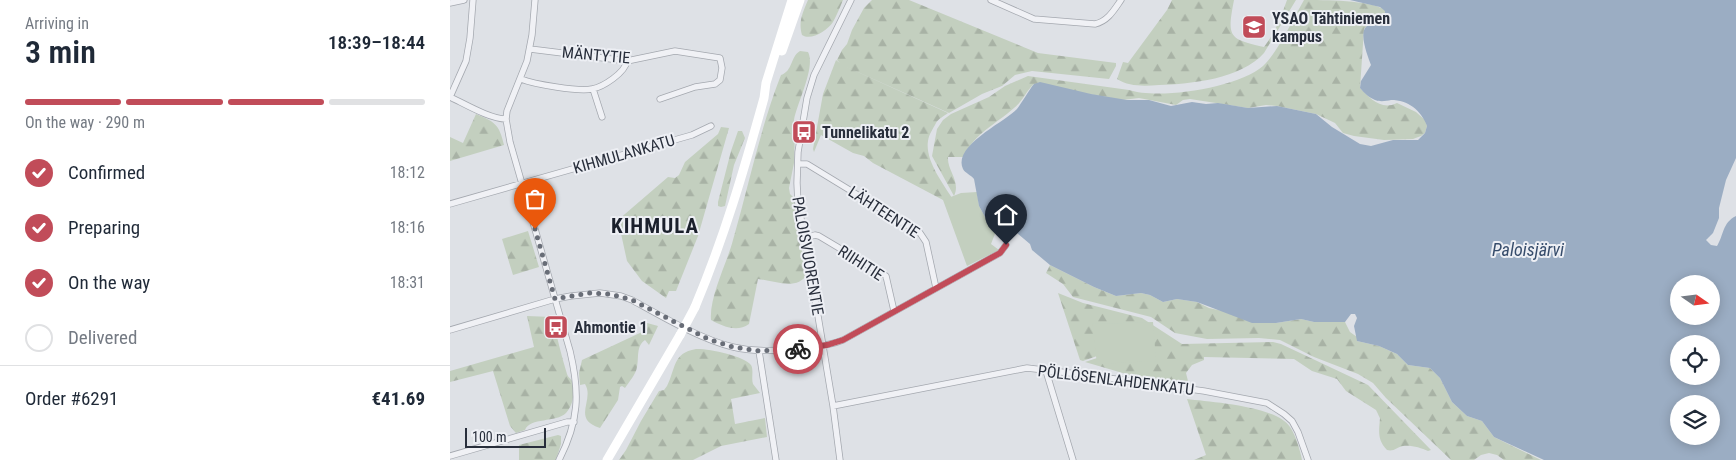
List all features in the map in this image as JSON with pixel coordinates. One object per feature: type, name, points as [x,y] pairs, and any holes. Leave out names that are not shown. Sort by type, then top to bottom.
[{"type":"main road","points":[[607,460],[680,335],[716,254],[730,215],[764,98],[766,83],[792,0]]},
{"type":"main road","points":[[764,98],[800,0]]},
{"type":"street","points":[[450,3],[464,0]]},
{"type":"street","points":[[473,0],[466,62],[450,97],[501,119],[506,119]]},
{"type":"street","points":[[535,0],[530,49],[506,119],[510,142],[574,372],[577,398],[574,422],[559,460]]},
{"type":"street","name":"PALOISVUORENTIE","points":[[840,460],[806,238],[798,204],[798,164],[803,116],[814,75],[851,0]]},
{"type":"street","points":[[991,0],[1034,19],[1096,24],[1106,20],[1121,0]]},
{"type":"street","name":"MÄNTYTIE","points":[[530,49],[627,60],[675,51],[720,58],[722,68],[720,80],[715,84],[695,87],[660,99]]},
{"type":"street","points":[[521,79],[574,88],[593,89],[623,71],[627,60]]},
{"type":"street","points":[[593,89],[602,117]]},
{"type":"street","name":"KIHMULANKATU","points":[[450,204],[692,135],[711,126]]},
{"type":"street","name":"LÄHTEENTIE","points":[[798,164],[807,164],[920,233],[926,242],[936,288]]},
{"type":"street","name":"RIIHITIE","points":[[806,238],[815,235],[819,236],[886,276],[894,311]]},
{"type":"street","points":[[450,330],[555,299],[590,293],[605,293],[621,296],[708,339],[733,347],[759,351],[823,346],[843,340],[1000,253],[1006,245]]},
{"type":"street","points":[[759,351],[776,460]]},
{"type":"street","name":"PÖLLÖSENLAHDENKATU","points":[[833,406],[1027,368],[1204,391],[1267,403],[1292,421],[1308,460]]},
{"type":"street","points":[[1046,371],[1073,460]]},
{"type":"street","points":[[450,456],[565,422],[574,422]]},
{"type":"green space","points":[[808,0],[843,0],[833,22],[823,32],[806,37],[802,35],[801,26]]},
{"type":"green space","points":[[872,0],[909,0],[1038,53],[1116,63],[1116,66],[1109,79],[1032,71],[1015,75],[1002,86],[982,94],[949,113],[840,64],[948,113],[937,122],[928,141],[929,156],[939,178],[952,198],[943,200],[873,163],[864,156],[853,153],[821,135],[814,152],[823,94],[836,60],[840,63],[837,60],[847,44],[852,30],[864,8]]},
{"type":"green space","points":[[1172,0],[1234,0],[1231,22],[1233,34],[1243,41],[1264,47],[1275,30],[1287,0],[1296,0],[1264,53],[1242,69],[1200,81],[1148,86],[1122,82],[1117,79],[1123,62],[1128,63],[1167,10]]},
{"type":"green space","points":[[1304,0],[1358,2],[1385,10],[1385,18],[1376,24],[1368,25],[1364,29],[1360,88],[1376,102],[1386,105],[1397,103],[1416,112],[1425,120],[1427,126],[1425,133],[1413,139],[1384,140],[1343,133],[1335,123],[1316,114],[1277,106],[1266,105],[1248,108],[1190,99],[1183,100],[1176,105],[1139,98],[1122,100],[1034,84],[1017,105],[974,141],[963,157],[948,157],[956,186],[954,196],[932,156],[937,129],[943,120],[951,114],[989,97],[1005,86],[1028,76],[1159,94],[1178,93],[1218,86],[1251,74],[1269,60]]},
{"type":"green space","points":[[800,51],[808,52],[810,67],[794,120],[794,163],[789,188],[790,194],[794,198],[799,242],[807,274],[803,279],[792,284],[758,279],[749,324],[740,328],[730,328],[711,320],[713,301],[733,240],[774,95],[781,75],[788,70],[794,57]]},
{"type":"green space","points":[[476,114],[488,119],[498,128],[504,145],[450,161],[450,137],[463,143]]},
{"type":"green space","points":[[721,127],[729,128],[698,236],[676,291],[669,291],[666,298],[642,281],[627,261],[618,220],[668,177],[675,178],[679,175],[685,162],[718,134]]},
{"type":"green space","points":[[738,131],[742,131],[745,138],[734,165],[725,206],[721,207],[718,206],[718,202]]},
{"type":"green space","points":[[977,192],[979,206],[989,224],[998,226],[991,244],[999,250],[967,266],[943,200],[961,193]]},
{"type":"green space","points":[[528,231],[539,267],[513,275],[502,239]]},
{"type":"green space","points":[[1050,265],[1116,296],[1141,293],[1150,295],[1163,302],[1177,299],[1197,302],[1209,308],[1276,323],[1301,319],[1314,322],[1345,322],[1350,332],[1357,337],[1357,341],[1379,346],[1397,354],[1408,365],[1430,368],[1440,378],[1452,402],[1467,416],[1482,421],[1494,437],[1541,460],[1504,460],[1497,455],[1489,453],[1481,455],[1474,460],[1451,460],[1386,398],[1373,383],[1358,374],[1314,357],[1280,340],[1259,338],[1207,339],[1175,333],[1151,317],[1073,297],[1063,284],[1046,273]]},
{"type":"green space","points":[[1058,293],[1083,303],[1142,318],[1182,344],[1273,342],[1281,344],[1368,385],[1431,450],[1406,446],[1387,450],[1380,439],[1380,418],[1376,410],[1346,391],[1337,379],[1312,371],[1294,359],[1204,357],[1204,360],[1192,365],[1186,373],[1188,381],[1197,388],[1150,381],[1085,362],[1097,358],[1097,356],[1083,361],[1080,360]]},
{"type":"green space","points":[[527,316],[552,317],[567,374],[573,383],[574,395],[570,407],[562,416],[532,423],[525,430],[516,433],[510,426],[493,371],[450,382],[450,371],[534,347]]},
{"type":"green space","points":[[640,321],[658,326],[649,345],[645,340],[640,345],[635,372],[625,388],[620,387],[618,400],[600,428],[591,424],[585,414],[587,390],[585,384],[580,385],[579,373],[582,360],[642,332]]},
{"type":"green space","points":[[1153,322],[1156,361],[1097,364],[1092,324]]},
{"type":"green space","points":[[696,349],[716,351],[734,356],[751,365],[753,384],[760,393],[731,399],[735,424],[765,418],[767,437],[721,446],[693,460],[619,460],[659,391],[664,390],[667,386],[679,358],[688,351]]},
{"type":"green space","points":[[1187,399],[1243,406],[1272,414],[1283,420],[1290,427],[1302,460],[1194,460],[1206,455]]},
{"type":"green space","points":[[558,435],[561,436],[561,444],[556,460],[519,460],[519,445]]},
{"type":"water","name":"Paloisjärvi","points":[[1350,0],[1736,0],[1736,158],[1726,180],[1719,208],[1719,218],[1713,233],[1706,240],[1711,245],[1717,246],[1728,222],[1736,216],[1736,460],[1544,460],[1494,437],[1482,421],[1467,416],[1452,402],[1440,378],[1430,368],[1408,365],[1397,354],[1379,346],[1357,341],[1354,326],[1357,318],[1355,314],[1351,314],[1345,322],[1314,322],[1301,319],[1276,323],[1252,323],[1197,302],[1177,299],[1163,302],[1150,295],[1141,293],[1116,296],[1050,265],[1012,229],[989,224],[979,206],[974,179],[963,169],[962,160],[972,143],[1017,109],[1034,84],[1040,82],[1091,94],[1127,100],[1149,100],[1171,106],[1192,102],[1218,103],[1248,108],[1277,106],[1316,114],[1332,127],[1360,144],[1371,146],[1393,140],[1418,140],[1425,133],[1427,126],[1421,115],[1413,107],[1397,100],[1375,100],[1360,88],[1361,81],[1371,65],[1364,45],[1364,29],[1369,25],[1382,22],[1385,17],[1385,11],[1380,7]]},
{"type":"way so far","points":[[535,229],[555,299],[590,293],[621,296],[708,339],[733,347],[759,351],[798,349]]},
{"type":"place","name":"YSAO Tähtiniemen kampus","points":[[1254,27]]},
{"type":"place","name":"Tunnelikatu 2","points":[[804,132]]},
{"type":"place","name":"Ahmontie 1","points":[[556,327]]},
{"type":"district","name":"KIHMULA","points":[[655,226]]},
{"type":"route","points":[[798,349],[834,344],[843,340],[1000,253],[1006,245]]}]
